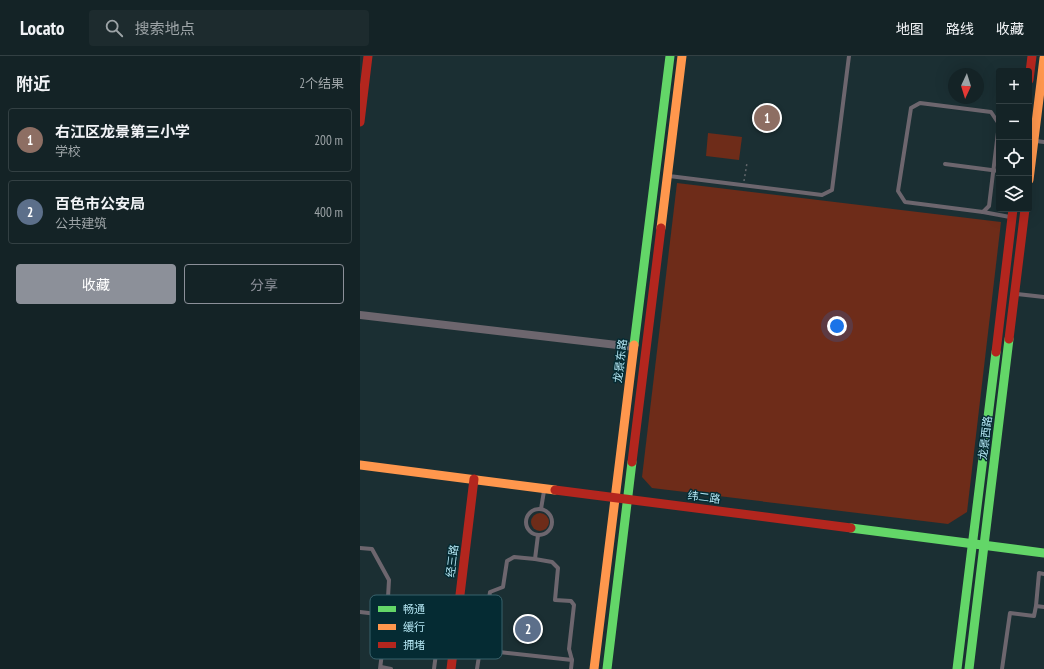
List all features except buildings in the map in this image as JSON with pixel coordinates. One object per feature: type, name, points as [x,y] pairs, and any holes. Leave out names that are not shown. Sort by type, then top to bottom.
[{"type":"main road","points":[[360,122],[368,56]]},
{"type":"main road","name":"龙景东路","points":[[594,669],[670,56]]},
{"type":"main road","points":[[607,669],[682,56]]},
{"type":"main road","points":[[1030,68],[1032,56]]},
{"type":"main road","points":[[1030,176],[1044,58]]},
{"type":"main road","name":"龙景西路","points":[[969,669],[1025,212]]},
{"type":"main road","name":"龙景西路","points":[[957,669],[1013,213]]},
{"type":"main road","name":"纬二路","points":[[360,465],[1044,553]]},
{"type":"main road","name":"经三路","points":[[460,595],[474,479]]},
{"type":"main road","name":"经三路","points":[[451,669],[452,659]]},
{"type":"street","points":[[360,315],[634,347]]},
{"type":"lane","points":[[668,176],[822,195],[832,190],[849,56]]},
{"type":"lane","points":[[983,212],[989,206],[999,124],[991,112],[920,103],[911,108],[898,191],[905,202],[983,212],[1013,213]]},
{"type":"lane","points":[[1034,141],[1044,142]]},
{"type":"lane","points":[[945,164],[994,170]]},
{"type":"lane","points":[[1015,293],[1044,296]]},
{"type":"lane","points":[[541,509],[544,488]]},
{"type":"lane","points":[[541,509],[545,510],[551,515],[552,525],[546,533],[538,535],[529,530],[526,519],[533,510],[541,509]]},
{"type":"lane","points":[[535,560],[538,535]]},
{"type":"lane","points":[[360,548],[372,549],[389,580],[388,595]]},
{"type":"lane","points":[[490,595],[490,592],[503,587],[507,561],[514,557],[552,562],[558,568],[556,600],[572,602],[574,605],[569,649],[572,660],[571,669]]},
{"type":"lane","points":[[1002,669],[1010,613],[1034,616],[1039,573],[1044,574]]},
{"type":"lane","points":[[1036,606],[1044,607]]},
{"type":"lane","points":[[360,612],[370,613]]},
{"type":"lane","points":[[502,652],[572,660]]},
{"type":"lane","points":[[434,669],[435,659]]},
{"type":"lane","points":[[477,669],[479,659]]},
{"type":"lane","points":[[380,668],[391,669]]},
{"type":"path","points":[[744,185],[747,163]]},
{"type":"shaded area","points":[[708,133],[742,137],[739,160],[706,156]]},
{"type":"shaded area","points":[[677,183],[1001,222],[967,512],[948,524],[652,488],[642,477]]},
{"type":"shaded area","points":[[540,513],[546,516],[549,522],[546,528],[540,531],[534,528],[531,522],[534,516]]},
{"type":"traffic: fast","points":[[634,345],[670,56]]},
{"type":"traffic: fast","points":[[969,669],[1009,339]]},
{"type":"traffic: fast","points":[[957,669],[996,352]]},
{"type":"traffic: fast","points":[[607,669],[632,462]]},
{"type":"traffic: fast","points":[[851,528],[1044,553]]},
{"type":"traffic: slow","points":[[661,228],[682,56]]},
{"type":"traffic: slow","points":[[1029,176],[1044,58]]},
{"type":"traffic: slow","points":[[594,669],[634,345]]},
{"type":"traffic: slow","points":[[360,465],[555,490]]},
{"type":"traffic: jam","points":[[360,122],[368,56]]},
{"type":"traffic: jam","points":[[1030,68],[1032,56]]},
{"type":"traffic: jam","points":[[996,352],[1013,212]]},
{"type":"traffic: jam","points":[[1009,339],[1025,212]]},
{"type":"traffic: jam","points":[[632,462],[661,228]]},
{"type":"traffic: jam","points":[[460,595],[474,479]]},
{"type":"traffic: jam","points":[[555,490],[851,528]]},
{"type":"traffic: jam","points":[[451,669],[452,659]]},
{"type":"place","name":"右江区龙景第三小学","points":[[767,118]]},
{"type":"place","name":"百色市公安局","points":[[528,629]]}]
